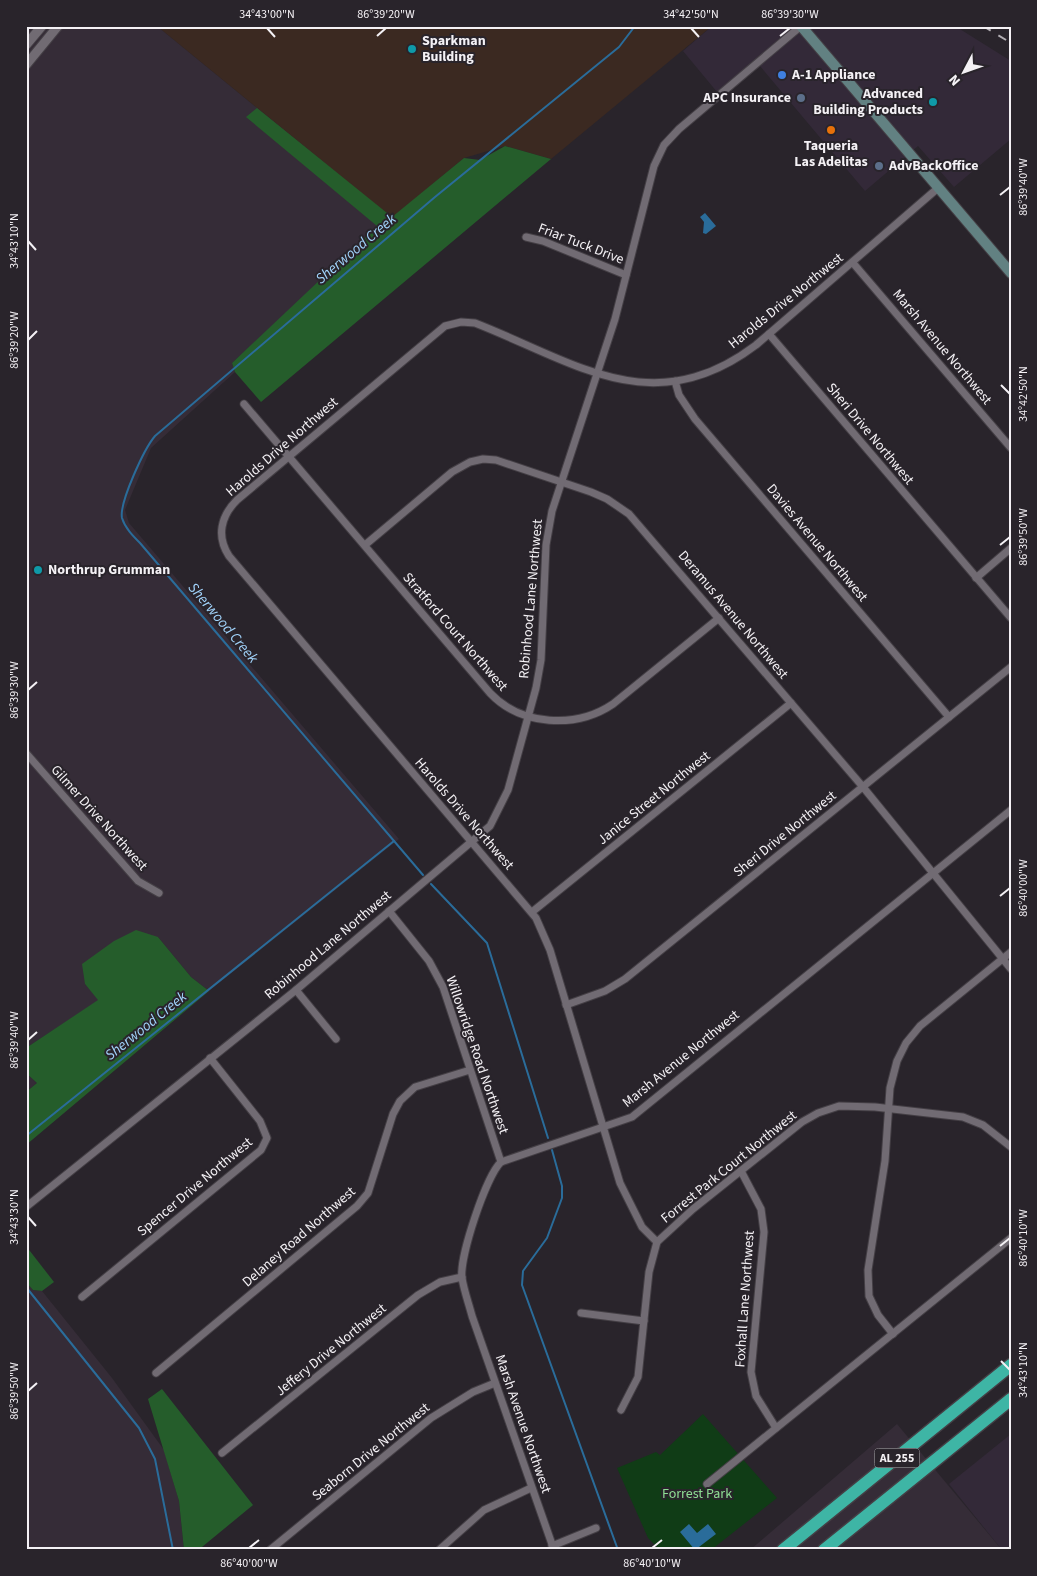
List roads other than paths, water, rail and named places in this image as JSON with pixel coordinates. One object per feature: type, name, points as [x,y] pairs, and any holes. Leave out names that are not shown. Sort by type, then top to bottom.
[{"type":"highway","name":"AL 255","points":[[783,1550],[1011,1365]]},
{"type":"highway","name":"AL 255","points":[[824,1550],[1011,1399]]},
{"type":"main road","points":[[801,26],[1011,273]]},
{"type":"street","points":[[26,45],[42,26]]},
{"type":"street","points":[[26,65],[58,26]]},
{"type":"street","name":"Robinhood Lane Northwest","points":[[26,1207],[296,990],[473,843],[490,826],[501,808],[512,779],[541,660],[548,534],[562,482],[598,375],[652,171],[664,145],[685,123],[801,26]]},
{"type":"street","name":"Harolds Drive Northwest","points":[[657,1242],[646,1233],[626,1197],[547,941],[532,912],[226,551],[221,533],[226,512],[430,336],[455,322],[475,324],[598,375],[645,383],[674,380],[718,368],[744,353],[769,334],[938,188]]},
{"type":"street","name":"Friar Tuck Drive","points":[[526,237],[543,241],[626,275]]},
{"type":"street","name":"Marsh Avenue Northwest","points":[[853,262],[1011,448]]},
{"type":"street","name":"Sheri Drive Northwest","points":[[769,334],[1011,618]]},
{"type":"street","name":"Davies Avenue Northwest","points":[[674,380],[679,395],[695,419],[949,717]]},
{"type":"street","name":"Stratford Court Northwest","points":[[244,404],[495,698],[508,707],[528,716],[566,721],[598,714],[719,618]]},
{"type":"street","name":"Deramus Avenue Northwest","points":[[365,545],[452,472],[470,462],[496,460],[607,499],[628,514],[719,618],[862,787],[1011,969]]},
{"type":"street","points":[[976,578],[1011,548]]},
{"type":"street","name":"Sheri Drive Northwest","points":[[566,1005],[598,994],[617,984],[1011,667]]},
{"type":"street","name":"Janice Street Northwest","points":[[532,912],[791,703]]},
{"type":"street","name":"Gilmer Drive Northwest","points":[[26,753],[138,881],[158,893]]},
{"type":"street","name":"Marsh Avenue Northwest","points":[[501,1162],[632,1117],[1011,810]]},
{"type":"street","name":"Willowridge Road Northwest","points":[[389,911],[420,950],[439,979],[492,1142],[501,1162]]},
{"type":"street","points":[[893,1334],[878,1315],[869,1296],[868,1270],[885,1161],[890,1088],[897,1061],[906,1043],[920,1026],[1011,952]]},
{"type":"street","points":[[296,990],[336,1039]]},
{"type":"street","name":"Spencer Drive Northwest","points":[[82,1297],[261,1150],[267,1138],[256,1115],[210,1058]]},
{"type":"street","name":"Delaney Road Northwest","points":[[156,1373],[357,1206],[368,1193],[400,1101],[415,1087],[470,1070]]},
{"type":"street","name":"Forrest Park Court Northwest","points":[[621,1410],[638,1377],[649,1272],[657,1242],[693,1209],[781,1137],[818,1113],[839,1106],[963,1117],[983,1125],[1011,1147]]},
{"type":"street","points":[[462,1277],[480,1199],[496,1167],[501,1162]]},
{"type":"street","name":"Foxhall Lane Northwest","points":[[741,1171],[761,1209],[764,1232],[751,1372],[756,1396],[776,1428]]},
{"type":"street","points":[[707,1484],[1011,1238]]},
{"type":"street","name":"Marsh Avenue Northwest","points":[[462,1277],[495,1383],[553,1548]]},
{"type":"street","name":"Jeffery Drive Northwest","points":[[222,1453],[418,1295],[440,1282],[462,1277]]},
{"type":"street","points":[[581,1313],[644,1321]]},
{"type":"street","name":"Seaborn Drive Northwest","points":[[270,1550],[431,1418],[473,1392],[495,1383]]},
{"type":"street","points":[[439,1550],[484,1510],[532,1488]]},
{"type":"street","points":[[553,1548],[596,1528]]},
{"type":"water","points":[[705,213],[716,226],[706,234],[703,233],[704,222],[700,217]]},
{"type":"water","points":[[689,1524],[697,1533],[708,1524],[716,1534],[695,1550],[680,1532]]},
{"type":"waterway","name":"Sherwood Creek","points":[[423,875],[130,532],[122,518],[124,501],[139,464],[155,436],[435,197],[619,47],[635,26]]},
{"type":"waterway","name":"Sherwood Creek","points":[[26,1136],[394,841]]},
{"type":"waterway","points":[[431,884],[487,943],[548,1138]]},
{"type":"waterway","points":[[552,1150],[562,1186],[562,1198],[547,1238],[523,1271],[522,1285],[618,1550]]},
{"type":"waterway","name":"Sherwood Creek","points":[[26,1287],[139,1428],[155,1459],[173,1550]]},
{"type":"railway","points":[[983,26],[1011,43]]},
{"type":"place","name":"Sparkman Building","points":[[412,49]]},
{"type":"place","name":"A-1 Appliance","points":[[782,75]]},
{"type":"place","name":"APC Insurance","points":[[801,98]]},
{"type":"place","name":"Advanced Building Products","points":[[933,102]]},
{"type":"place","name":"Taqueria Las Adelitas","points":[[831,130]]},
{"type":"place","name":"AdvBackOffice","points":[[879,166]]},
{"type":"place","name":"Northrup Grumman","points":[[38,570]]},
{"type":"park label","name":"Forrest Park","points":[[697,1494]]}]
